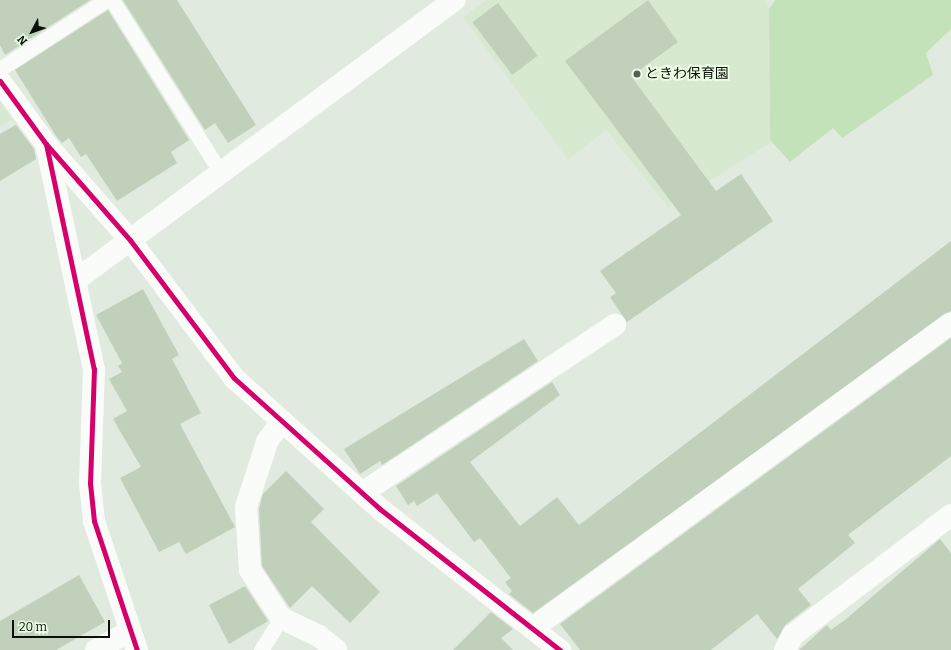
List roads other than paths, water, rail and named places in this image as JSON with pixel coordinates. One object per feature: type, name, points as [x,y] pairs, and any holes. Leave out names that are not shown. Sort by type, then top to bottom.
[{"type":"street","points":[[76,280],[455,0]]},
{"type":"street","points":[[0,81],[46,144],[130,240],[234,378],[362,492],[560,650]]},
{"type":"street","points":[[46,144],[94,369],[90,483],[94,521],[134,641],[96,650]]},
{"type":"street","points":[[533,628],[951,323]]},
{"type":"street","points":[[362,492],[615,325]]},
{"type":"street","points":[[282,421],[267,442],[246,507],[250,570],[281,618],[319,636],[336,650]]},
{"type":"street","points":[[785,650],[793,635],[951,515]]},
{"type":"lane","points":[[0,69],[106,0]]},
{"type":"lane","points":[[112,0],[221,173]]},
{"type":"lane","points":[[261,650],[281,618]]},
{"type":"place","name":"ときわ保育園","points":[[637,74]]}]
